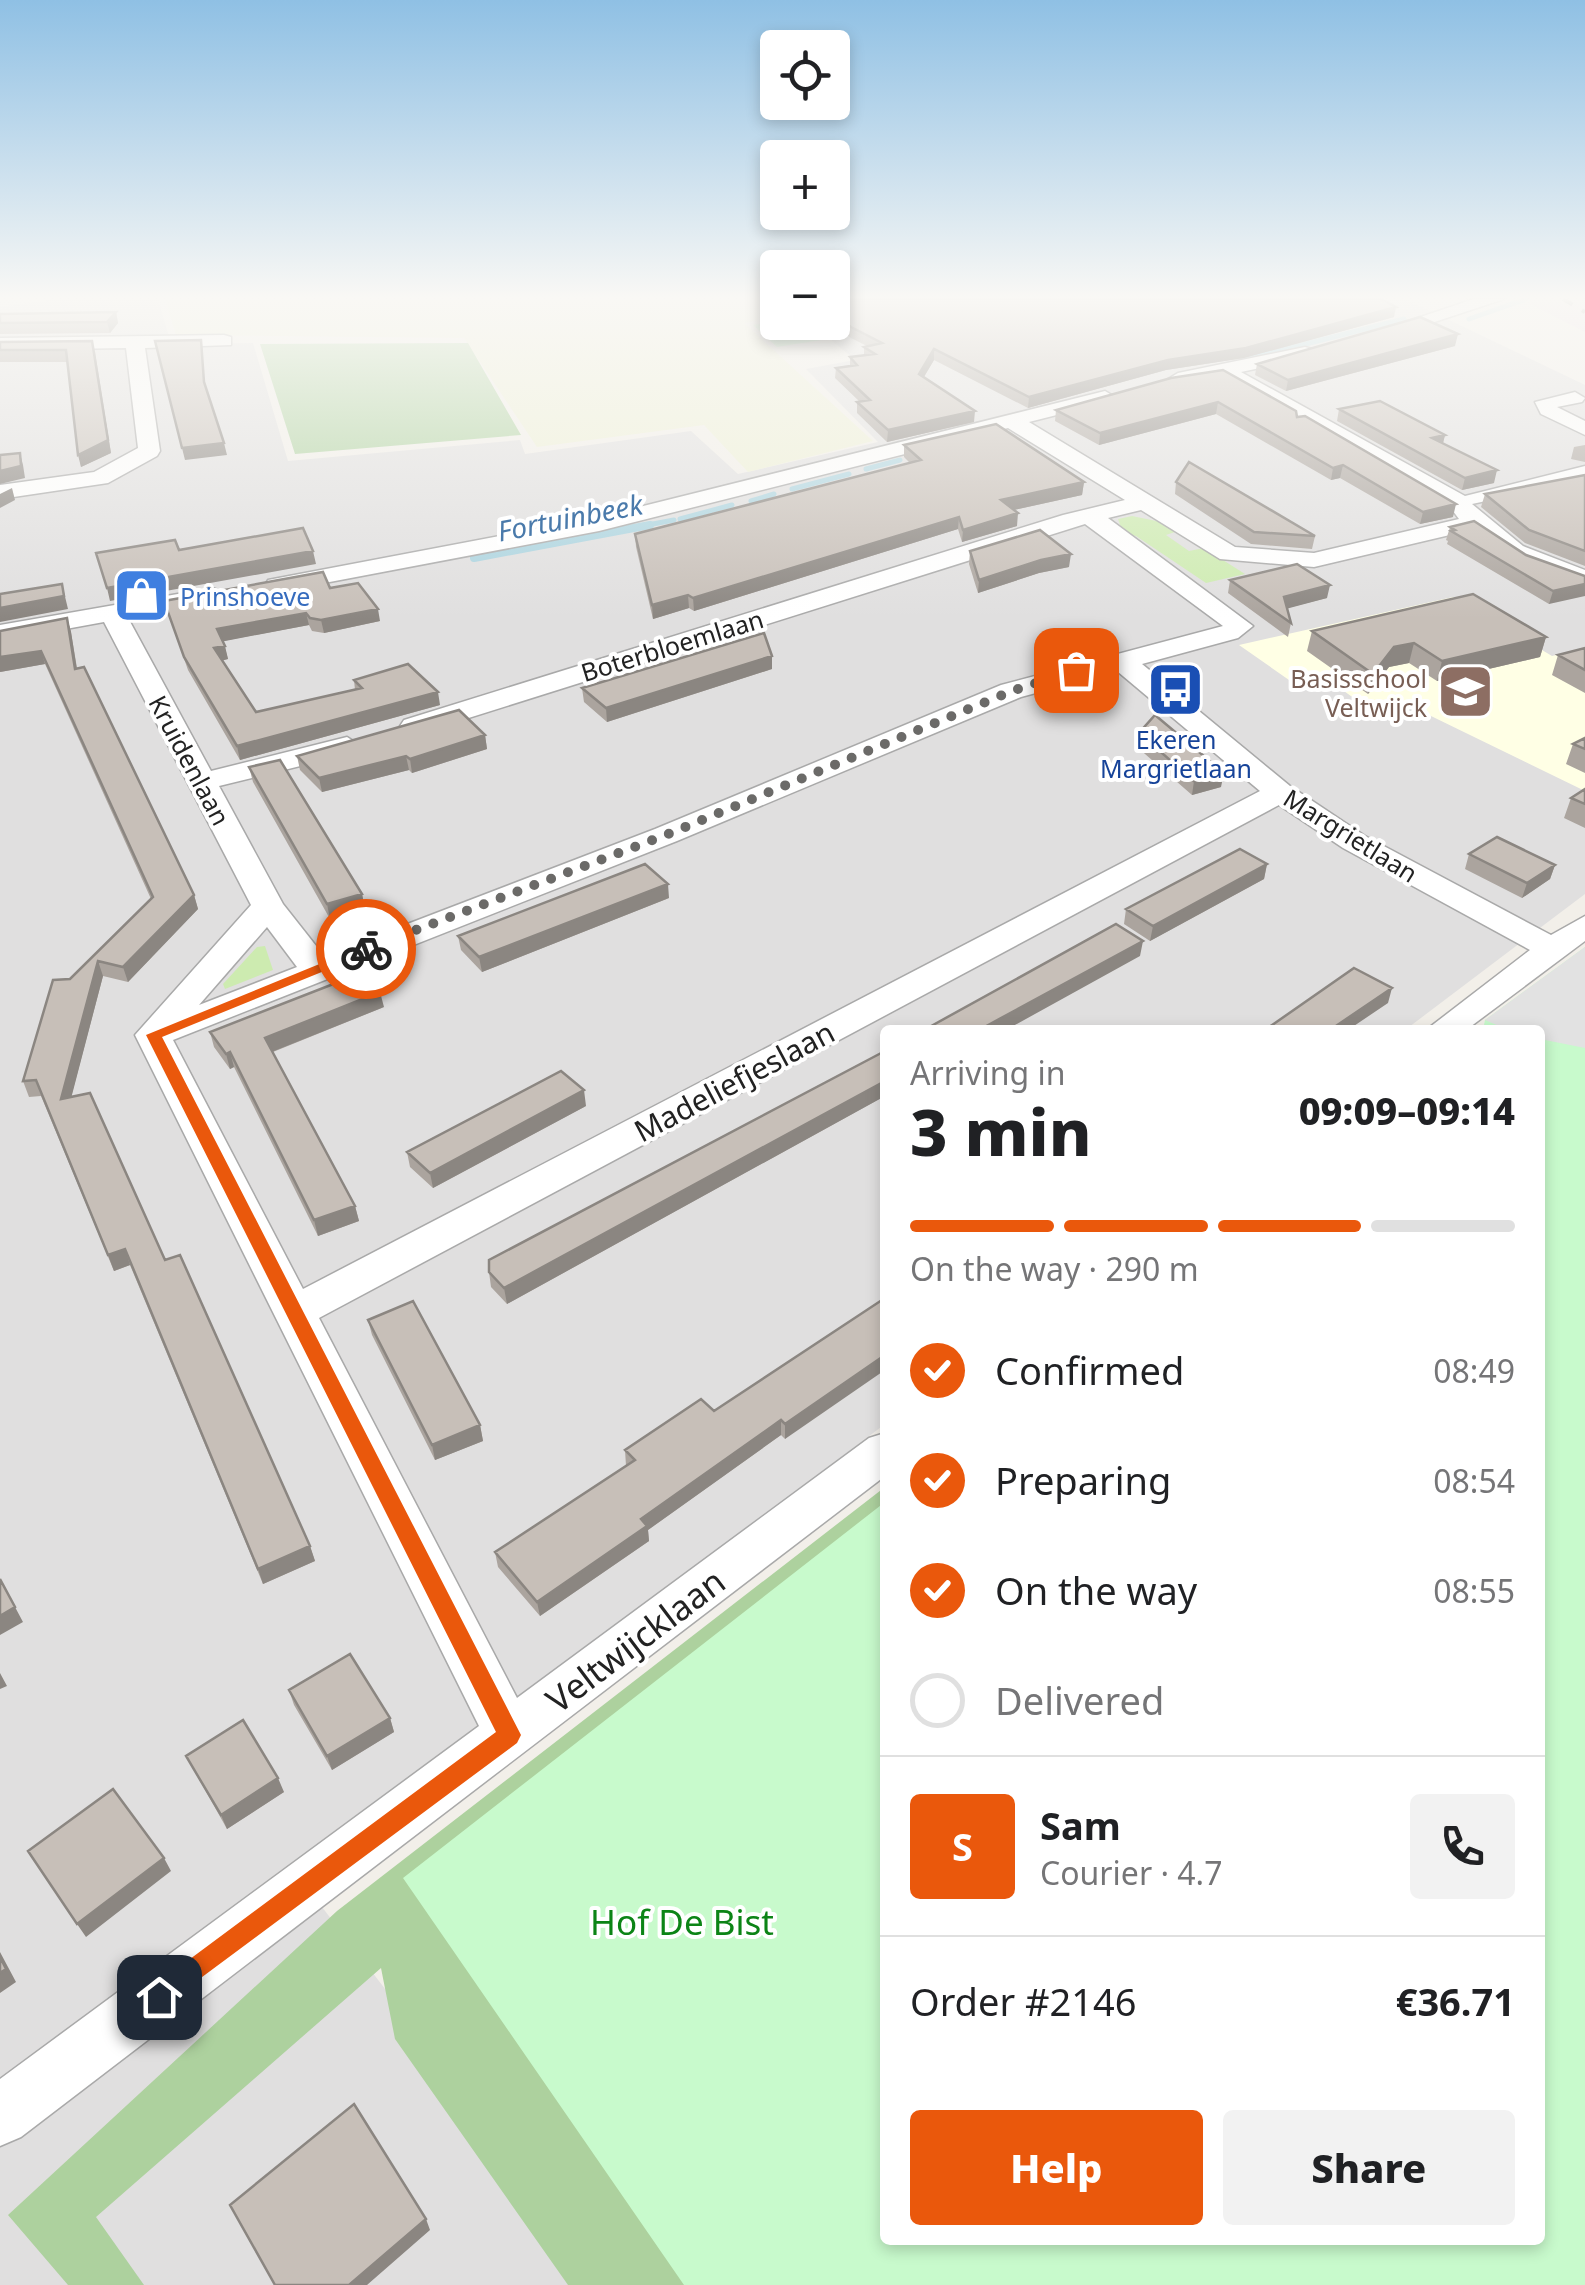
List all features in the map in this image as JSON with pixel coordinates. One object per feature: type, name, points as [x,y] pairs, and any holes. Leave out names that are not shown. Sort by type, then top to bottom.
[{"type":"street","points":[[0,492],[100,478],[148,451],[143,406]]},
{"type":"street","points":[[0,633],[599,524],[806,469],[1018,425],[1080,406]]},
{"type":"street","points":[[1283,406],[1562,574],[1585,577]]},
{"type":"street","points":[[1546,406],[1585,429]]},
{"type":"street","points":[[1018,425],[1230,554],[1287,561],[1314,560],[1585,473]]},
{"type":"street","name":"Boterbloemlaan","points":[[201,782],[384,735],[1088,515],[1143,504]]},
{"type":"street","points":[[153,1035],[666,835],[1012,691],[1119,659],[1230,633],[1240,626],[1088,515]]},
{"type":"street","name":"Kruidenlaan","points":[[112,613],[268,906],[316,969]]},
{"type":"street","name":"Margrietlaan","points":[[1119,659],[1280,792],[1354,842],[1552,949]]},
{"type":"street","name":"Madeliefjeslaan","points":[[293,1312],[1280,792]]},
{"type":"street","points":[[153,1035],[268,906]]},
{"type":"street","points":[[1450,1025],[1585,926]]},
{"type":"street","points":[[153,1035],[510,1735]]},
{"type":"street","name":"Veltwijcklaan","points":[[0,2116],[880,1456]]},
{"type":"shaded area","points":[[0,406],[272,406],[288,461],[520,440],[525,454],[691,431],[738,474],[878,442],[842,406],[1585,406],[1585,894],[1412,1025],[880,1025],[880,1428],[295,1872],[613,2285],[0,2285]]},
{"type":"shaded area","points":[[509,406],[834,406],[873,441],[748,472],[704,425],[537,447]]},
{"type":"shaded area","name":"Basisschool Veltwijck","points":[[1453,597],[1552,656],[1585,648],[1585,791],[1394,698],[1362,704],[1330,681],[1299,687],[1239,645]]},
{"type":"shaded area","points":[[1585,947],[1585,1048],[1545,1040],[1545,1025],[1496,1025],[1485,1020]]},
{"type":"green space","points":[[280,406],[504,406],[521,435],[295,454]]},
{"type":"green space","points":[[1132,516],[1166,523],[1178,531],[1166,535],[1189,551],[1204,548],[1245,574],[1206,583],[1136,536],[1123,534],[1118,519]]},
{"type":"green space","points":[[265,946],[273,970],[225,989],[223,984],[257,947]]},
{"type":"green space","name":"Hof De Bist","points":[[1585,947],[1585,2285],[684,2285],[403,1878],[880,1506],[880,2245],[1545,2245],[1545,1025],[1484,1025],[1485,1020]]},
{"type":"green space","name":"Hof De Bist","points":[[1545,1357],[1585,2285],[568,2285],[395,2039],[381,1968],[96,2217],[144,2285],[68,2285],[8,2215],[337,1911],[880,1491],[880,2245],[1545,2245]]},
{"type":"building","points":[[72,406],[102,406],[108,440],[78,455]]},
{"type":"building","points":[[171,406],[212,406],[224,443],[182,448]]},
{"type":"building","points":[[861,406],[967,406],[975,411],[888,430]]},
{"type":"building","points":[[1072,406],[1204,406],[1100,433],[1056,410]]},
{"type":"building","points":[[1224,406],[1286,406],[1296,411],[1297,417],[1305,416],[1456,504],[1423,512],[1343,465],[1333,468]]},
{"type":"building","points":[[1389,406],[1445,435],[1432,438],[1497,470],[1465,478],[1339,409]]},
{"type":"building","points":[[996,424],[1084,482],[1001,500],[1018,513],[963,530],[959,517],[693,598],[688,595],[652,605],[635,534],[921,460],[904,445]]},
{"type":"building","points":[[20,453],[21,466],[0,471],[0,455]]},
{"type":"building","points":[[1189,462],[1315,536],[1254,532],[1176,482]]},
{"type":"building","points":[[1585,475],[1585,551],[1529,530],[1485,494]]},
{"type":"building","points":[[1474,521],[1526,555],[1585,576],[1585,584],[1553,591],[1451,531],[1455,530],[1450,527]]},
{"type":"building","points":[[303,528],[313,551],[107,588],[96,553],[175,540],[179,550]]},
{"type":"building","points":[[1040,530],[1071,554],[979,580],[970,551]]},
{"type":"building","points":[[1297,564],[1330,585],[1284,597],[1291,623],[1230,580]]},
{"type":"building","points":[[323,572],[330,588],[358,583],[378,609],[321,620],[306,613],[217,629],[225,646],[214,648],[256,712],[362,688],[354,680],[408,664],[438,692],[237,746],[184,657],[164,601]]},
{"type":"building","points":[[62,584],[64,596],[0,608],[0,594]]},
{"type":"building","points":[[1473,594],[1546,637],[1442,661],[1414,643],[1394,647],[1373,674],[1312,631]]},
{"type":"building","points":[[67,618],[75,669],[84,667],[194,895],[123,967],[98,961],[61,1099],[90,1093],[165,1260],[180,1255],[310,1546],[258,1569],[125,1249],[108,1255],[36,1080],[23,1081],[53,980],[70,979],[153,897],[41,651],[0,657],[0,631]]},
{"type":"building","points":[[764,633],[772,656],[606,708],[582,688]]},
{"type":"building","points":[[1585,648],[1585,670],[1558,655]]},
{"type":"building","points":[[459,710],[485,735],[410,759],[406,756],[319,778],[297,756]]},
{"type":"building","points":[[1155,715],[1224,773],[1194,781],[1139,733]]},
{"type":"building","points":[[1585,738],[1585,749],[1573,744]]},
{"type":"building","points":[[280,760],[362,894],[327,904],[249,767]]},
{"type":"building","points":[[1585,789],[1585,804],[1571,798]]},
{"type":"building","points":[[1497,837],[1555,865],[1527,883],[1469,854]]},
{"type":"building","points":[[1240,849],[1267,864],[1153,926],[1126,909]]},
{"type":"building","points":[[645,864],[668,884],[479,957],[458,936]]},
{"type":"building","points":[[1116,924],[1143,941],[988,1025],[933,1025]]},
{"type":"building","points":[[1354,968],[1392,988],[1337,1025],[1272,1025]]},
{"type":"building","points":[[372,969],[380,992],[265,1038],[355,1206],[314,1220],[230,1052],[226,1054],[210,1032]]},
{"type":"building","points":[[880,1054],[880,1084],[504,1288],[489,1272],[489,1260]]},
{"type":"building","points":[[561,1071],[584,1090],[430,1173],[407,1152]]},
{"type":"building","points":[[413,1301],[480,1425],[432,1445],[368,1320]]},
{"type":"building","points":[[880,1301],[880,1358],[785,1424],[781,1420],[641,1519],[647,1526],[537,1602],[495,1552],[635,1460],[625,1450],[701,1399],[714,1411]]},
{"type":"building","points":[[0,1579],[15,1607],[0,1616]]},
{"type":"building","points":[[350,1654],[390,1718],[327,1756],[289,1690]]},
{"type":"building","points":[[243,1720],[278,1778],[221,1815],[186,1756]]},
{"type":"building","points":[[113,1789],[164,1858],[77,1924],[28,1851]]},
{"type":"building","points":[[354,2104],[426,2219],[349,2285],[275,2285],[230,2205]]},
{"type":"waterway","name":"Fortuinbeek","points":[[866,469],[900,460]]},
{"type":"waterway","name":"Fortuinbeek","points":[[792,489],[849,474]]},
{"type":"waterway","name":"Fortuinbeek","points":[[751,501],[774,494]]},
{"type":"waterway","name":"Fortuinbeek","points":[[680,519],[732,505]]},
{"type":"waterway","name":"Fortuinbeek","points":[[637,527],[674,520]]},
{"type":"waterway","name":"Fortuinbeek","points":[[474,558],[650,525]]},
{"type":"way so far","points":[[366,949],[666,835],[1012,691],[1076,670]]},
{"type":"place","name":"Prinshoeve","points":[[141,596]]},
{"type":"place","name":"Ekeren Margrietlaan","points":[[1176,690]]},
{"type":"place","name":"Basisschool Veltwijck","points":[[1466,692]]},
{"type":"route","points":[[159,1997],[510,1735],[153,1035],[366,949]]}]
